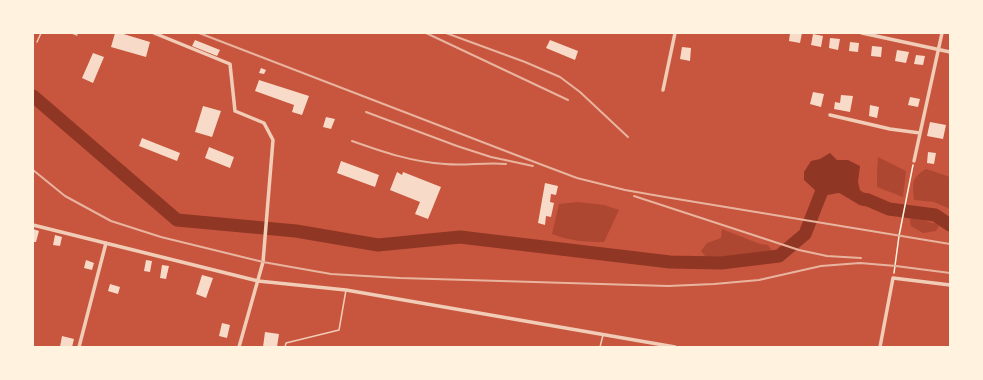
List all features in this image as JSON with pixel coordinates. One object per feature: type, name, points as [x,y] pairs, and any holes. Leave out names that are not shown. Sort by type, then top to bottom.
[{"type":"street","points":[[154,33],[230,64],[235,110],[264,123],[273,140],[263,262],[239,347]]},
{"type":"street","points":[[663,90],[675,33]]},
{"type":"street","points":[[862,33],[950,52]]},
{"type":"street","points":[[914,161],[942,33]]},
{"type":"street","points":[[830,115],[890,129],[920,133]]},
{"type":"street","points":[[33,225],[258,281],[346,290],[675,347]]},
{"type":"street","points":[[79,347],[106,243]]},
{"type":"street","points":[[880,347],[893,278],[950,285]]},
{"type":"lane","points":[[37,42],[41,33]]},
{"type":"lane","points":[[72,33],[77,35]]},
{"type":"lane","points":[[285,347],[286,343],[340,330],[346,290]]},
{"type":"lane","points":[[600,347],[603,335]]},
{"type":"path","points":[[893,278],[896,266],[899,236],[914,161]]},
{"type":"shaded area","points":[[830,153],[837,160],[848,160],[860,166],[858,182],[862,199],[856,195],[838,193],[823,196],[804,180],[804,172],[811,161],[820,159]]},
{"type":"shaded area","points":[[878,157],[906,171],[903,197],[877,187]]},
{"type":"shaded area","points":[[926,169],[950,177],[950,209],[934,202],[914,200],[913,189],[915,179]]},
{"type":"shaded area","points":[[578,202],[604,205],[619,210],[604,242],[578,241],[552,234],[559,204]]},
{"type":"shaded area","points":[[912,212],[918,213],[928,222],[940,224],[936,231],[923,233],[911,226],[910,221]]},
{"type":"shaded area","points":[[722,229],[760,244],[768,245],[772,252],[739,258],[706,257],[701,251],[707,243],[721,238]]},
{"type":"building","points":[[115,33],[120,33],[150,42],[146,57],[111,47]]},
{"type":"building","points":[[790,33],[802,33],[800,43],[789,41]]},
{"type":"building","points":[[813,34],[823,36],[821,47],[811,45]]},
{"type":"building","points":[[830,38],[840,39],[838,50],[829,48]]},
{"type":"building","points":[[195,40],[220,50],[217,56],[192,46]]},
{"type":"building","points":[[550,40],[578,51],[575,60],[546,48]]},
{"type":"building","points":[[850,42],[859,43],[858,52],[849,51]]},
{"type":"building","points":[[872,46],[882,47],[881,57],[871,56]]},
{"type":"building","points":[[682,47],[691,48],[690,61],[680,59]]},
{"type":"building","points":[[897,50],[909,52],[906,63],[895,61]]},
{"type":"building","points":[[93,53],[104,57],[93,83],[82,78]]},
{"type":"building","points":[[916,55],[925,56],[923,65],[914,64]]},
{"type":"building","points":[[261,68],[266,70],[264,74],[259,73]]},
{"type":"building","points":[[259,80],[309,96],[302,115],[292,112],[294,105],[255,91]]},
{"type":"building","points":[[813,92],[824,94],[821,107],[810,104]]},
{"type":"building","points":[[841,95],[853,96],[850,112],[834,109],[835,102],[840,103]]},
{"type":"building","points":[[910,97],[920,99],[918,107],[908,105]]},
{"type":"building","points":[[870,105],[879,107],[877,118],[869,116]]},
{"type":"building","points":[[203,106],[221,111],[212,137],[195,132]]},
{"type":"building","points":[[326,117],[335,119],[331,129],[323,127]]},
{"type":"building","points":[[930,122],[946,125],[943,139],[927,136]]},
{"type":"building","points":[[142,138],[180,153],[177,161],[139,146]]},
{"type":"building","points":[[209,147],[234,157],[230,168],[205,158]]},
{"type":"building","points":[[928,152],[936,153],[934,164],[927,163]]},
{"type":"building","points":[[341,161],[379,175],[375,187],[337,173]]},
{"type":"building","points":[[397,172],[402,175],[403,172],[441,187],[428,219],[415,214],[420,202],[390,190]]},
{"type":"building","points":[[545,183],[558,186],[556,195],[551,194],[550,202],[554,203],[551,217],[546,216],[545,225],[538,223]]},
{"type":"building","points":[[33,229],[39,231],[36,242],[33,242]]},
{"type":"building","points":[[55,235],[62,237],[60,246],[53,245]]},
{"type":"building","points":[[86,260],[94,263],[92,270],[84,268]]},
{"type":"building","points":[[146,260],[152,261],[150,272],[144,271]]},
{"type":"building","points":[[162,265],[169,266],[166,279],[160,278]]},
{"type":"building","points":[[202,275],[213,278],[206,298],[196,294]]},
{"type":"building","points":[[110,284],[120,287],[118,294],[108,291]]},
{"type":"building","points":[[222,323],[230,325],[227,338],[219,336]]},
{"type":"building","points":[[265,332],[279,334],[277,347],[263,347]]},
{"type":"building","points":[[62,336],[74,339],[72,347],[60,347]]},
{"type":"waterway","points":[[33,96],[177,220],[296,231],[378,245],[460,237],[670,262],[721,263],[779,256],[805,234],[827,178],[862,199],[889,209],[935,215],[950,225]]},
{"type":"railway","points":[[199,33],[577,178],[625,190],[950,244]]},
{"type":"railway","points":[[426,33],[568,100]]},
{"type":"railway","points":[[446,33],[525,62],[560,77],[580,92],[628,137]]},
{"type":"railway","points":[[366,112],[491,157],[533,166]]},
{"type":"railway","points":[[352,141],[398,156],[433,163],[506,164]]},
{"type":"railway","points":[[33,170],[65,196],[111,221],[161,237],[263,262],[331,274],[400,278],[668,286],[759,280],[821,266],[860,263],[950,273]]},
{"type":"railway","points":[[634,196],[799,250],[827,256],[861,258]]}]
